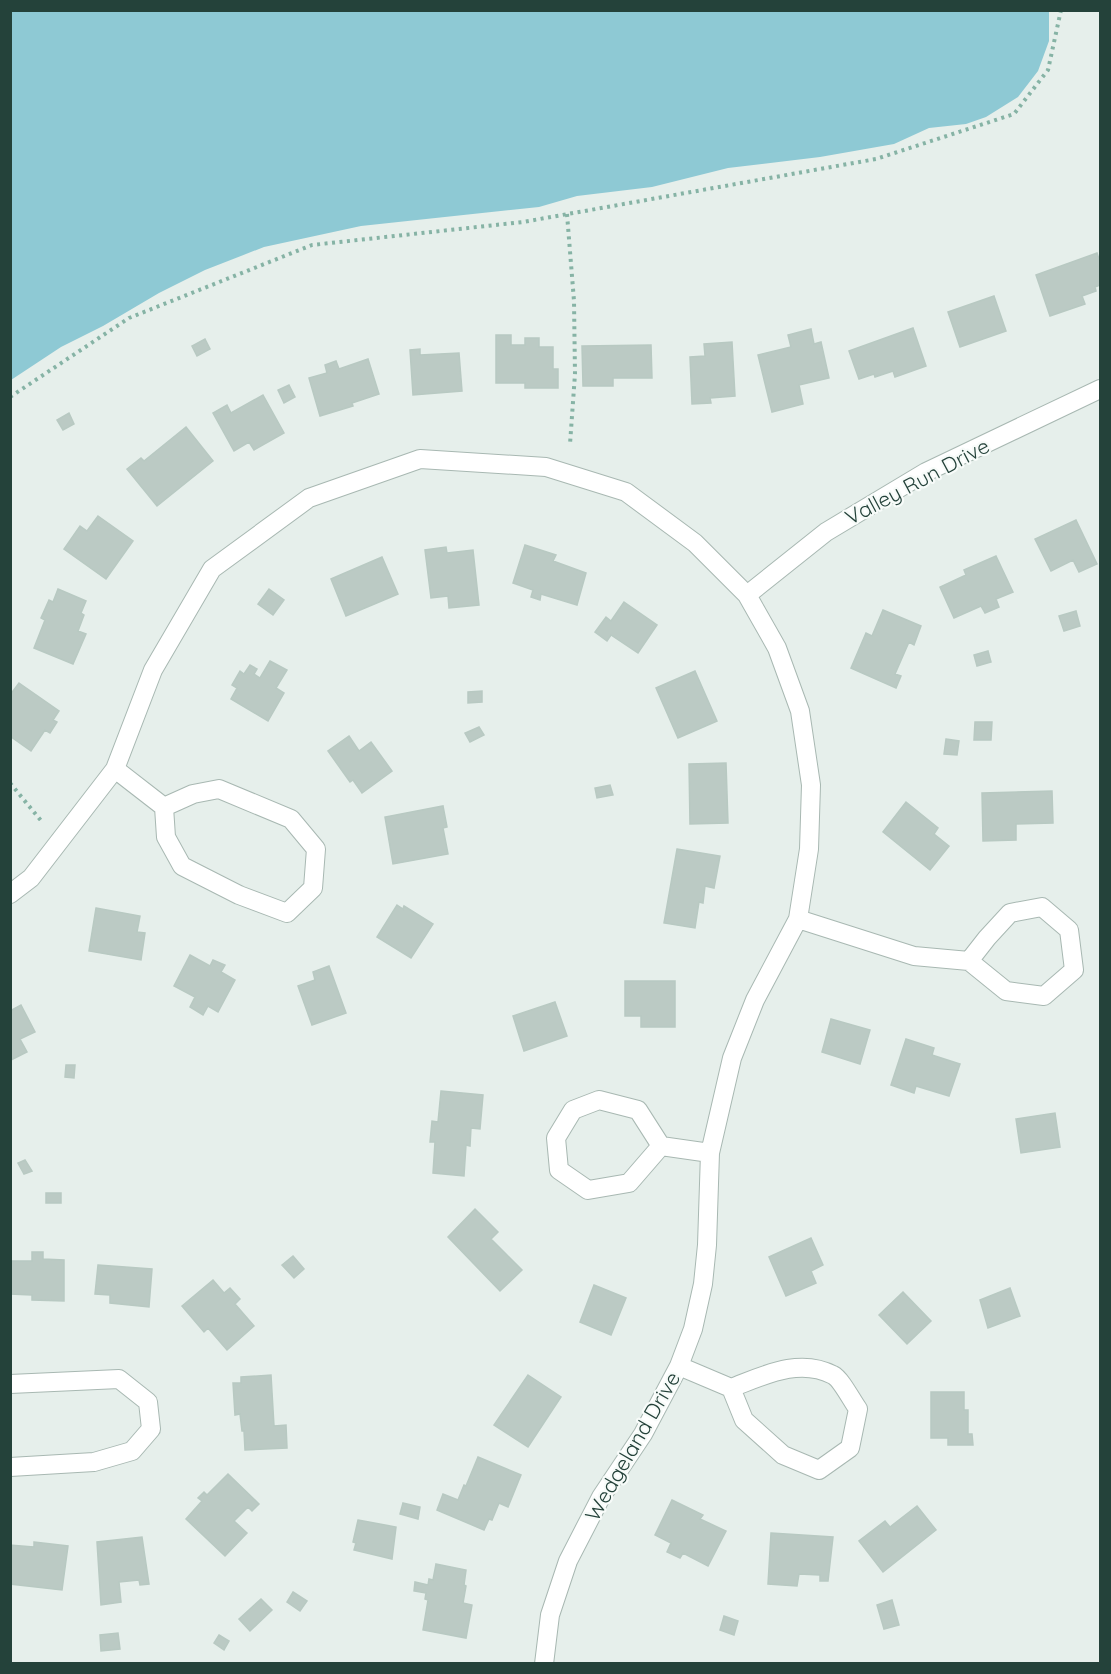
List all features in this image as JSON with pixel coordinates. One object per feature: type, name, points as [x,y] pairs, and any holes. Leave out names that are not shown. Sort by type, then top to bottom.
[{"type":"street","name":"Valley Run Drive","points":[[747,595],[826,532],[926,472],[1101,389]]},
{"type":"street","name":"Wedgeland Drive","points":[[10,894],[31,878],[116,769],[153,670],[212,569],[309,498],[420,459],[546,467],[626,492],[695,543],[747,595],[777,648],[800,711],[811,785],[809,849],[798,919],[755,1000],[732,1058],[710,1153],[707,1245],[703,1284],[693,1329],[679,1366],[644,1434],[601,1497],[568,1561],[550,1615],[544,1664]]},
{"type":"street","points":[[116,769],[164,807],[166,837],[182,866],[239,895],[287,913],[313,888],[316,849],[291,819],[219,789],[193,794],[164,807]]},
{"type":"street","points":[[798,919],[914,956],[969,961],[1006,991],[1044,996],[1074,970],[1070,930],[1042,907],[1010,913],[969,961]]},
{"type":"street","points":[[661,1146],[629,1183],[588,1190],[559,1170],[556,1138],[573,1110],[599,1100],[638,1110],[661,1146],[710,1153]]},
{"type":"street","points":[[679,1366],[730,1388],[744,1420],[783,1455],[819,1470],[850,1448],[858,1409],[835,1376],[803,1366],[771,1372],[730,1388]]},
{"type":"street","points":[[10,1384],[119,1380],[148,1402],[151,1429],[132,1451],[94,1462],[10,1467]]},
{"type":"path","points":[[10,397],[129,318],[312,245],[523,222],[876,159],[1014,114],[1048,70],[1061,10]]},
{"type":"path","points":[[567,214],[574,301],[570,444]]},
{"type":"path","points":[[10,783],[44,823]]},
{"type":"water","points":[[11,10],[1049,10],[1049,41],[1038,71],[1018,97],[986,117],[966,124],[929,128],[894,144],[820,157],[728,168],[652,187],[577,196],[539,207],[361,226],[264,247],[205,270],[159,293],[103,326],[61,347],[11,380]]},
{"type":"building","points":[[1097,253],[1100,262],[1100,285],[1095,287],[1096,291],[1082,296],[1085,304],[1050,316],[1036,275]]},
{"type":"building","points":[[994,296],[1006,331],[960,347],[948,312]]},
{"type":"building","points":[[913,328],[926,366],[895,377],[893,371],[859,379],[849,351]]},
{"type":"building","points":[[811,329],[814,344],[821,342],[829,378],[799,385],[803,404],[772,412],[758,355],[791,347],[788,335]]},
{"type":"building","points":[[496,335],[511,335],[511,345],[525,345],[525,338],[539,338],[539,347],[553,347],[553,369],[558,369],[558,388],[525,388],[525,383],[496,383]]},
{"type":"building","points":[[205,339],[210,349],[197,356],[192,346]]},
{"type":"building","points":[[732,342],[735,396],[710,398],[711,403],[692,404],[690,357],[705,356],[704,344]]},
{"type":"building","points":[[651,345],[652,378],[613,378],[613,386],[583,386],[582,346]]},
{"type":"building","points":[[420,349],[420,355],[459,353],[462,391],[413,395],[410,350]]},
{"type":"building","points":[[368,359],[379,394],[352,403],[353,406],[320,416],[309,378],[327,373],[325,365],[336,361],[339,369]]},
{"type":"building","points":[[289,385],[295,397],[284,403],[278,390]]},
{"type":"building","points":[[263,395],[284,433],[254,450],[249,442],[234,451],[213,413],[227,405],[231,413]]},
{"type":"building","points":[[69,413],[74,424],[63,430],[57,420]]},
{"type":"building","points":[[186,427],[213,461],[157,506],[127,469],[141,458],[144,461]]},
{"type":"building","points":[[98,516],[133,541],[106,579],[64,549],[80,526],[87,531]]},
{"type":"building","points":[[1076,520],[1097,564],[1079,572],[1073,560],[1051,571],[1035,539]]},
{"type":"building","points":[[525,545],[556,555],[553,561],[586,573],[577,605],[541,594],[540,600],[531,597],[533,590],[513,583]]},
{"type":"building","points":[[446,547],[447,553],[473,550],[479,605],[449,608],[448,596],[431,598],[425,550]]},
{"type":"building","points":[[996,556],[1013,592],[996,599],[999,607],[985,613],[981,606],[954,618],[940,587],[966,575],[964,570]]},
{"type":"building","points":[[382,557],[398,594],[346,616],[331,579]]},
{"type":"building","points":[[58,589],[86,601],[78,631],[86,634],[73,664],[34,648],[45,620],[41,618],[49,600],[53,602]]},
{"type":"building","points":[[269,589],[284,600],[273,615],[258,604]]},
{"type":"building","points":[[624,602],[657,625],[638,653],[611,635],[607,641],[595,632],[606,617],[611,621]]},
{"type":"building","points":[[883,610],[921,626],[914,645],[909,642],[895,674],[901,676],[896,688],[851,668],[866,633],[872,636]]},
{"type":"building","points":[[1076,611],[1080,626],[1064,631],[1059,616]]},
{"type":"building","points":[[988,651],[991,662],[977,666],[974,655]]},
{"type":"building","points":[[270,661],[287,670],[276,688],[284,693],[268,721],[231,699],[237,688],[232,685],[240,671],[244,674],[250,665],[257,669],[254,674],[260,678]]},
{"type":"building","points":[[695,671],[717,721],[678,738],[656,688]]},
{"type":"building","points":[[19,683],[59,711],[53,720],[57,722],[50,733],[45,730],[31,751],[10,736],[10,695]]},
{"type":"building","points":[[482,691],[482,702],[468,703],[468,692]]},
{"type":"building","points":[[975,722],[992,722],[991,740],[974,740]]},
{"type":"building","points":[[479,727],[484,735],[470,742],[465,733]]},
{"type":"building","points":[[349,736],[359,751],[371,742],[392,771],[362,793],[353,780],[350,782],[328,751]]},
{"type":"building","points":[[946,739],[959,741],[957,755],[944,754]]},
{"type":"building","points":[[726,763],[728,823],[690,824],[689,764]]},
{"type":"building","points":[[610,785],[613,795],[597,798],[595,788]]},
{"type":"building","points":[[1052,791],[1053,823],[1016,824],[1016,840],[983,841],[982,793]]},
{"type":"building","points":[[906,802],[938,828],[934,834],[949,846],[930,870],[883,832]]},
{"type":"building","points":[[443,806],[447,827],[443,828],[448,854],[393,864],[385,817]]},
{"type":"building","points":[[677,849],[720,856],[714,888],[705,886],[703,903],[699,902],[695,928],[664,923]]},
{"type":"building","points":[[397,905],[403,909],[404,906],[433,924],[411,958],[377,937]]},
{"type":"building","points":[[96,908],[140,916],[137,932],[145,933],[141,960],[89,951]]},
{"type":"building","points":[[190,955],[210,966],[213,960],[225,965],[221,972],[235,980],[218,1012],[208,1006],[203,1015],[190,1007],[195,997],[174,986]]},
{"type":"building","points":[[329,966],[346,1013],[312,1025],[298,986],[315,980],[313,972]]},
{"type":"building","points":[[625,981],[675,981],[675,1027],[641,1027],[641,1016],[625,1016]]},
{"type":"building","points":[[555,1002],[567,1036],[524,1051],[513,1016]]},
{"type":"building","points":[[21,1005],[35,1032],[20,1039],[27,1052],[11,1060],[10,1011]]},
{"type":"building","points":[[831,1019],[870,1030],[860,1064],[822,1052]]},
{"type":"building","points":[[906,1039],[934,1048],[932,1055],[960,1064],[949,1096],[916,1086],[914,1093],[891,1085]]},
{"type":"building","points":[[66,1065],[75,1065],[74,1078],[65,1077]]},
{"type":"building","points":[[441,1091],[483,1095],[480,1129],[471,1128],[470,1146],[466,1145],[464,1176],[433,1173],[435,1142],[430,1142],[432,1121],[438,1122]]},
{"type":"building","points":[[1055,1113],[1060,1147],[1021,1153],[1016,1119]]},
{"type":"building","points":[[25,1160],[32,1171],[24,1174],[18,1163]]},
{"type":"building","points":[[46,1193],[61,1193],[61,1203],[46,1203]]},
{"type":"building","points":[[475,1209],[498,1232],[491,1239],[522,1270],[500,1291],[448,1237]]},
{"type":"building","points":[[811,1238],[823,1265],[811,1271],[816,1283],[786,1296],[769,1257]]},
{"type":"building","points":[[32,1252],[43,1252],[43,1259],[64,1260],[64,1301],[32,1300],[32,1295],[10,1294],[10,1261],[32,1261]]},
{"type":"building","points":[[293,1256],[304,1269],[294,1278],[282,1265]]},
{"type":"building","points":[[98,1265],[152,1269],[149,1307],[110,1303],[110,1295],[95,1294]]},
{"type":"building","points":[[213,1280],[224,1293],[230,1288],[240,1299],[235,1304],[254,1326],[227,1350],[208,1328],[204,1332],[182,1306]]},
{"type":"building","points":[[594,1285],[626,1298],[611,1335],[580,1322]]},
{"type":"building","points":[[1010,1288],[1020,1316],[988,1328],[980,1300]]},
{"type":"building","points":[[903,1292],[931,1321],[907,1344],[879,1315]]},
{"type":"building","points":[[271,1375],[274,1426],[286,1425],[287,1448],[245,1450],[240,1414],[235,1415],[233,1383],[241,1383],[241,1377]]},
{"type":"building","points":[[528,1375],[561,1397],[528,1447],[494,1425]]},
{"type":"building","points":[[931,1392],[964,1392],[964,1410],[968,1410],[968,1434],[972,1434],[973,1445],[948,1445],[948,1438],[931,1438]]},
{"type":"building","points":[[478,1457],[521,1475],[508,1507],[499,1503],[492,1520],[489,1519],[484,1530],[437,1510],[443,1494],[458,1500]]},
{"type":"building","points":[[228,1474],[259,1504],[252,1511],[248,1507],[234,1521],[247,1533],[225,1556],[186,1519],[202,1501],[198,1498],[204,1492],[207,1495]]},
{"type":"building","points":[[672,1500],[703,1515],[700,1519],[726,1531],[708,1566],[683,1553],[680,1558],[667,1552],[671,1543],[655,1535]]},
{"type":"building","points":[[403,1503],[420,1507],[418,1519],[400,1514]]},
{"type":"building","points":[[917,1506],[936,1530],[883,1572],[859,1541],[885,1521],[890,1527]]},
{"type":"building","points":[[358,1520],[396,1527],[392,1559],[354,1550],[356,1543],[353,1542]]},
{"type":"building","points":[[771,1533],[833,1537],[828,1581],[820,1581],[820,1575],[799,1574],[797,1586],[768,1584]]},
{"type":"building","points":[[142,1537],[149,1584],[140,1585],[139,1580],[119,1582],[121,1602],[101,1605],[97,1542]]},
{"type":"building","points":[[34,1542],[68,1546],[62,1590],[10,1584],[10,1545],[34,1547]]},
{"type":"building","points":[[436,1564],[466,1570],[463,1603],[472,1605],[466,1638],[423,1630],[428,1600],[425,1599],[426,1593],[414,1591],[415,1582],[428,1585],[429,1579],[433,1580]]},
{"type":"building","points":[[293,1592],[307,1601],[300,1611],[287,1602]]},
{"type":"building","points":[[261,1599],[272,1610],[250,1631],[239,1619]]},
{"type":"building","points":[[892,1600],[899,1625],[884,1629],[877,1605]]},
{"type":"building","points":[[724,1616],[738,1621],[734,1635],[720,1630]]},
{"type":"building","points":[[118,1633],[120,1649],[101,1651],[100,1635]]},
{"type":"building","points":[[219,1635],[229,1641],[224,1650],[214,1643]]}]
